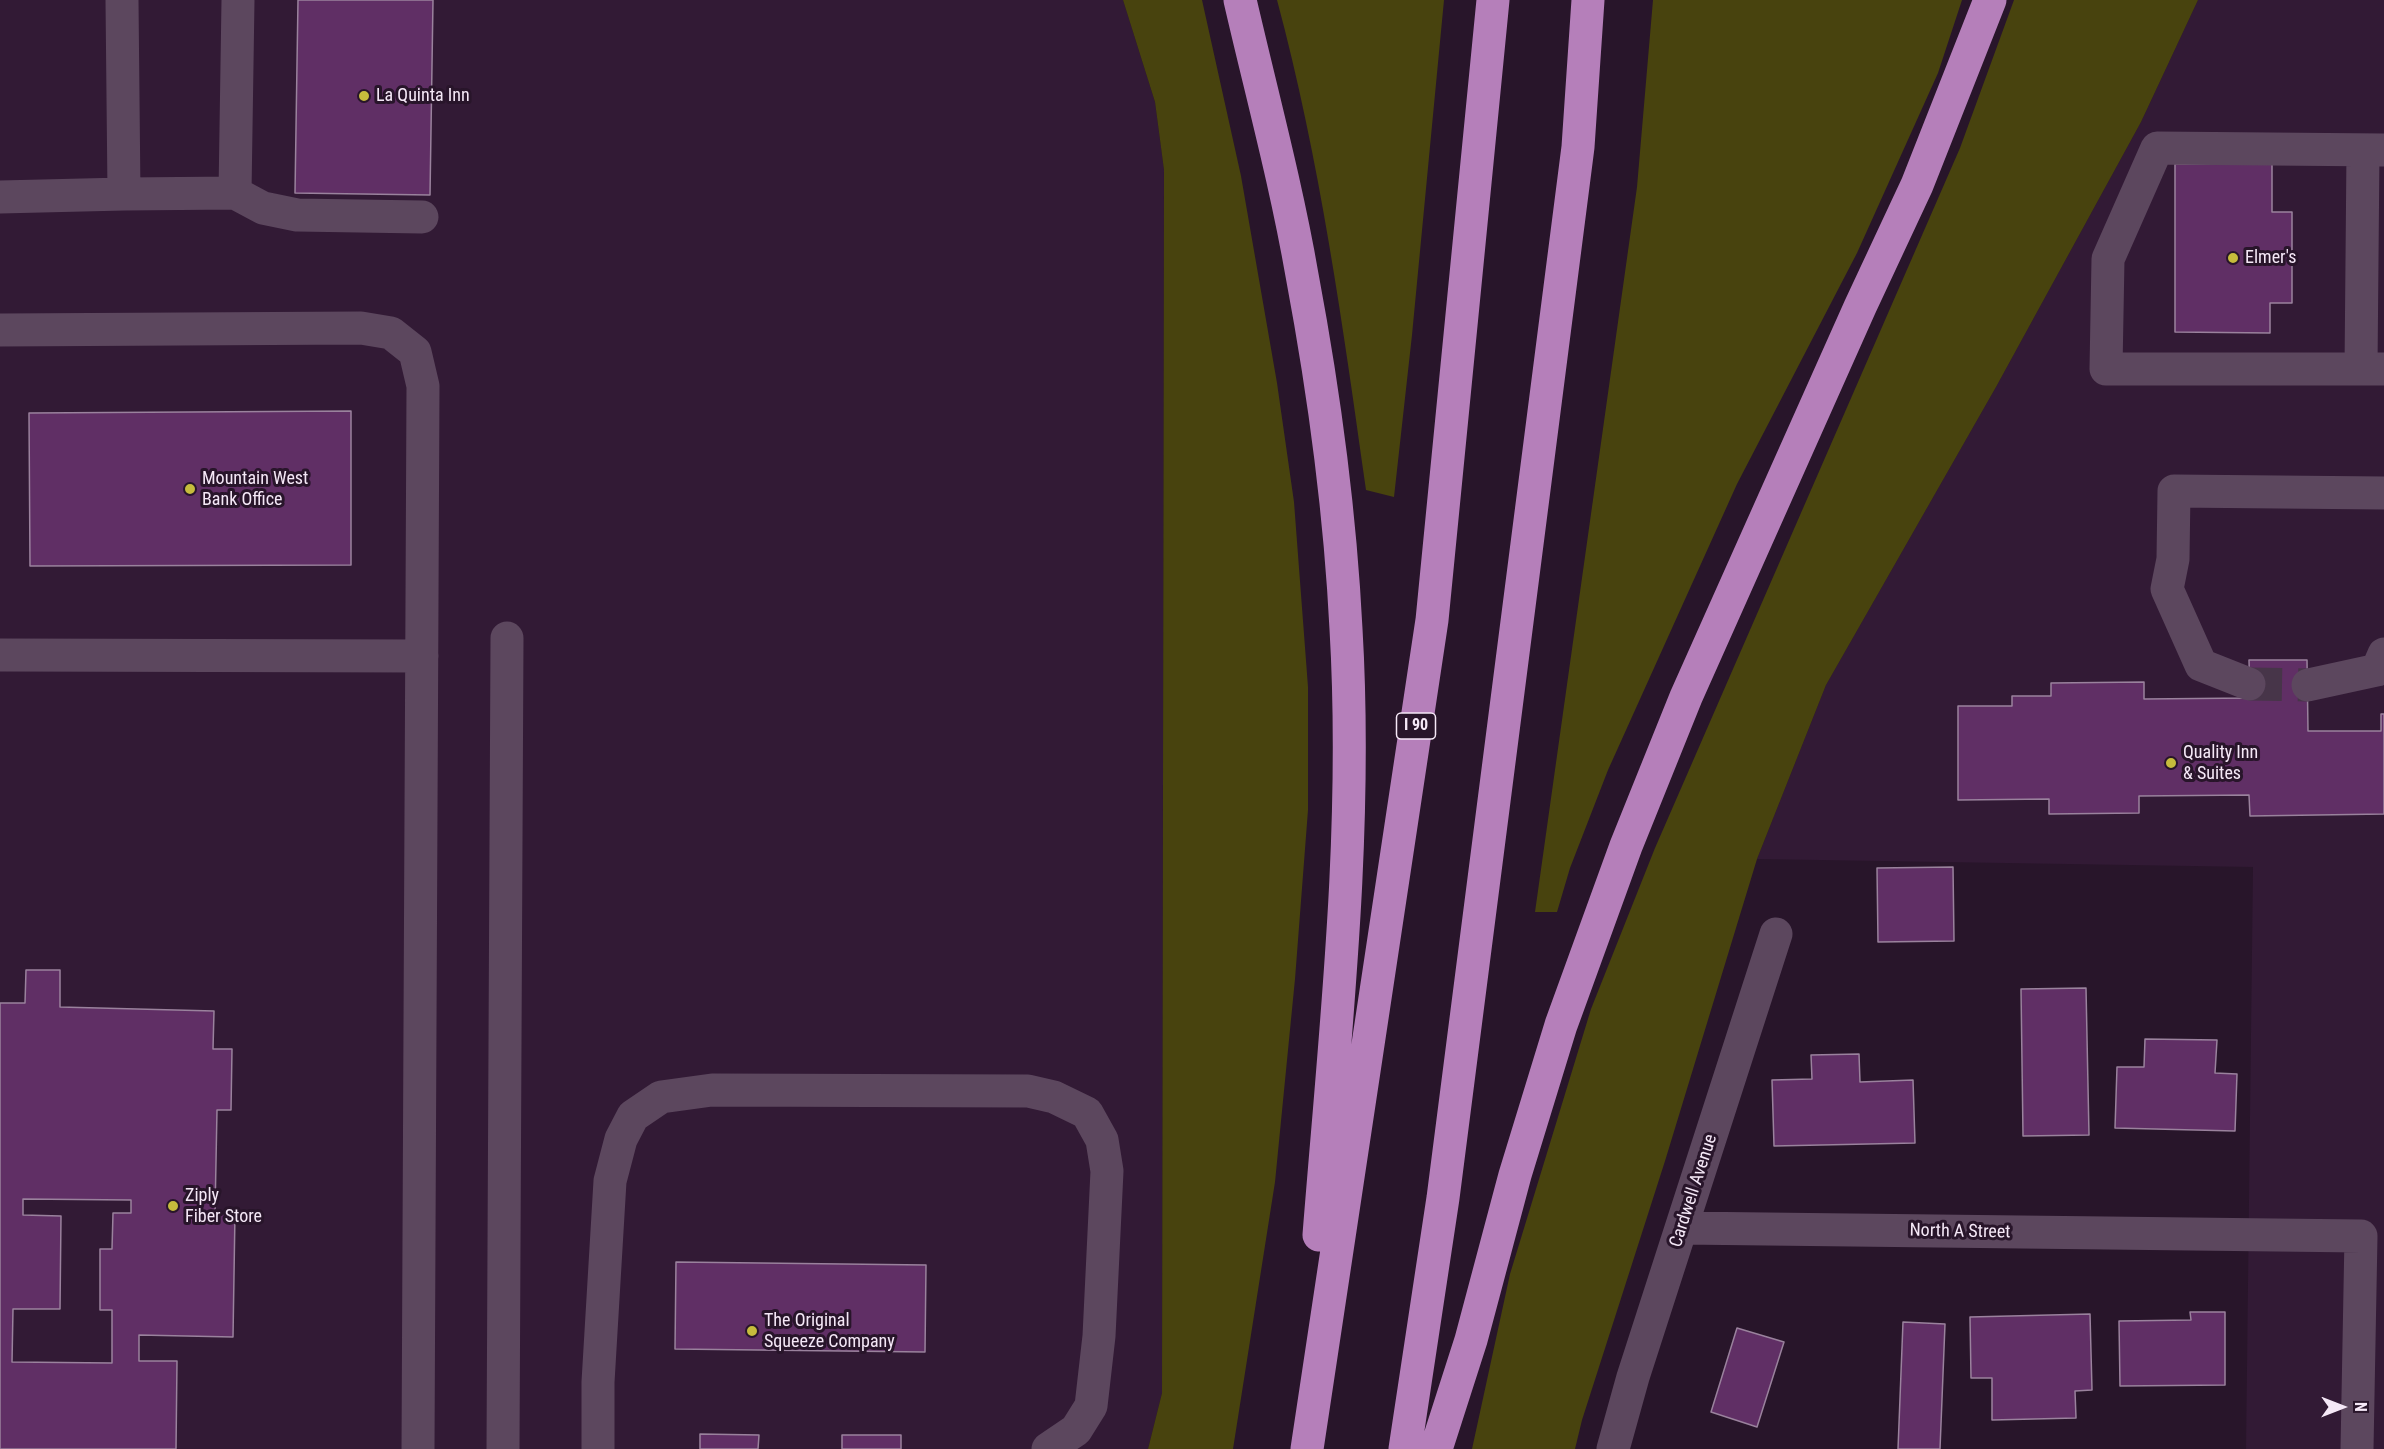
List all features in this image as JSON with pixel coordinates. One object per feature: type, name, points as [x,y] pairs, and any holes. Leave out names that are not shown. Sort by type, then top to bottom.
[{"type":"highway","name":"I 90","points":[[1240,0],[1302,274],[1336,493],[1346,630],[1350,789],[1344,928],[1305,1449]]},
{"type":"highway","name":"I 90","points":[[1305,1449],[1432,620],[1493,0]]},
{"type":"highway","points":[[1405,1449],[1443,1198],[1578,147],[1588,0]]},
{"type":"highway","points":[[1436,1449],[1471,1340],[1515,1175],[1561,1025],[1626,846],[1686,697],[1917,185],[1990,0]]},
{"type":"street","points":[[122,0],[124,194]]},
{"type":"street","points":[[235,193],[238,0]]},
{"type":"street","points":[[2157,148],[2374,150],[2373,369],[2106,369],[2108,259],[2157,148]]},
{"type":"street","points":[[0,197],[235,193],[263,208],[297,215],[422,217]]},
{"type":"street","points":[[0,330],[361,328],[391,333],[415,352],[423,386],[418,1449]]},
{"type":"street","points":[[2249,684],[2201,665],[2167,589],[2173,560],[2174,491],[2384,493]]},
{"type":"street","points":[[503,1449],[507,638]]},
{"type":"street","points":[[2308,685],[2377,670],[2384,654]]},
{"type":"street","points":[[0,655],[422,656]]},
{"type":"street","name":"Cardwell Avenue","points":[[1613,1449],[1633,1377],[1683,1228],[1776,934]]},
{"type":"street","points":[[598,1449],[598,1382],[610,1181],[621,1139],[633,1116],[662,1097],[712,1090],[1028,1091],[1054,1097],[1087,1113],[1102,1140],[1107,1172],[1099,1336],[1091,1406],[1076,1430],[1048,1449]]},
{"type":"street","name":"North A Street","points":[[1683,1228],[2361,1236],[2357,1449]]},
{"type":"shaded area","points":[[0,0],[1123,0],[1155,102],[1164,170],[1162,1393],[1148,1449],[0,1449]]},
{"type":"shaded area","points":[[1123,0],[1202,0],[1241,176],[1277,383],[1294,502],[1308,687],[1308,810],[1295,979],[1275,1182],[1233,1449],[1148,1449],[1162,1393],[1164,170],[1155,102]]},
{"type":"shaded area","points":[[1277,0],[1444,0],[1394,497],[1366,490],[1339,305],[1318,182]]},
{"type":"shaded area","points":[[1653,0],[1962,0],[1938,73],[1857,253],[1737,484],[1608,770],[1570,868],[1557,912],[1535,912],[1637,187]]},
{"type":"shaded area","points":[[2014,0],[2198,0],[2141,122],[1996,387],[1826,685],[1757,859],[1665,1161],[1582,1420],[1575,1449],[1472,1449],[1510,1274],[1591,1009],[1655,848],[1960,148]]},
{"type":"shaded area","points":[[2198,0],[2384,0],[2384,1449],[2246,1449],[2253,867],[1757,859],[1826,685],[1996,387],[2141,122]]},
{"type":"building","name":"La Quinta Inn","points":[[298,0],[433,0],[430,195],[295,193]]},
{"type":"building","name":"Elmer's","points":[[2175,164],[2272,164],[2272,212],[2292,212],[2292,303],[2270,303],[2270,333],[2175,332]]},
{"type":"building","name":"Mountain West Bank Office","points":[[351,411],[351,565],[30,566],[29,413]]},
{"type":"building","name":"Quality Inn & Suites","points":[[2249,660],[2307,660],[2308,731],[2381,731],[2381,714],[2384,714],[2384,814],[2250,816],[2249,795],[2139,796],[2139,813],[2049,814],[2049,799],[1958,800],[1958,706],[2012,706],[2012,696],[2051,696],[2051,683],[2144,682],[2144,699],[2250,698]]},
{"type":"building","points":[[1953,867],[1954,941],[1878,942],[1877,868]]},
{"type":"building","name":"Ziply Fiber Store","points":[[26,970],[60,970],[60,1007],[214,1011],[213,1049],[232,1049],[231,1110],[217,1110],[215,1213],[235,1213],[233,1337],[139,1335],[139,1361],[177,1361],[176,1449],[0,1449],[0,1003],[25,1003]],"holes":[[[23,1199],[131,1200],[131,1213],[113,1213],[112,1249],[100,1249],[100,1310],[112,1310],[112,1363],[12,1362],[13,1309],[60,1309],[61,1216],[23,1215]]]},
{"type":"building","points":[[2086,988],[2089,1135],[2023,1136],[2021,989]]},
{"type":"building","points":[[2145,1039],[2217,1040],[2215,1073],[2237,1074],[2235,1131],[2115,1128],[2117,1067],[2144,1067]]},
{"type":"building","points":[[1859,1054],[1860,1082],[1913,1080],[1915,1143],[1774,1146],[1772,1080],[1812,1079],[1811,1055]]},
{"type":"building","points":[[676,1262],[926,1265],[925,1352],[675,1349]]},
{"type":"building","points":[[2190,1312],[2225,1312],[2225,1385],[2120,1386],[2119,1321],[2191,1320]]},
{"type":"building","points":[[2090,1314],[2092,1390],[2075,1391],[2076,1418],[1992,1420],[1992,1378],[1971,1378],[1970,1317]]},
{"type":"building","points":[[1903,1322],[1945,1324],[1940,1449],[1898,1449]]},
{"type":"building","points":[[1737,1328],[1784,1342],[1757,1427],[1711,1412]]},
{"type":"building","points":[[700,1434],[759,1435],[758,1449],[700,1449]]},
{"type":"building","points":[[842,1435],[901,1435],[901,1449],[842,1449]]},
{"type":"tunnel","points":[[2249,684],[2308,685]]},
{"type":"place","name":"La Quinta Inn","points":[[364,96]]},
{"type":"place","name":"Elmer's","points":[[2233,258]]},
{"type":"place","name":"Mountain West Bank Office","points":[[190,489]]},
{"type":"place","name":"Quality Inn & Suites","points":[[2171,763]]},
{"type":"place","name":"Ziply Fiber Store","points":[[173,1206]]},
{"type":"place","name":"The Original Squeeze Company","points":[[752,1331]]}]
